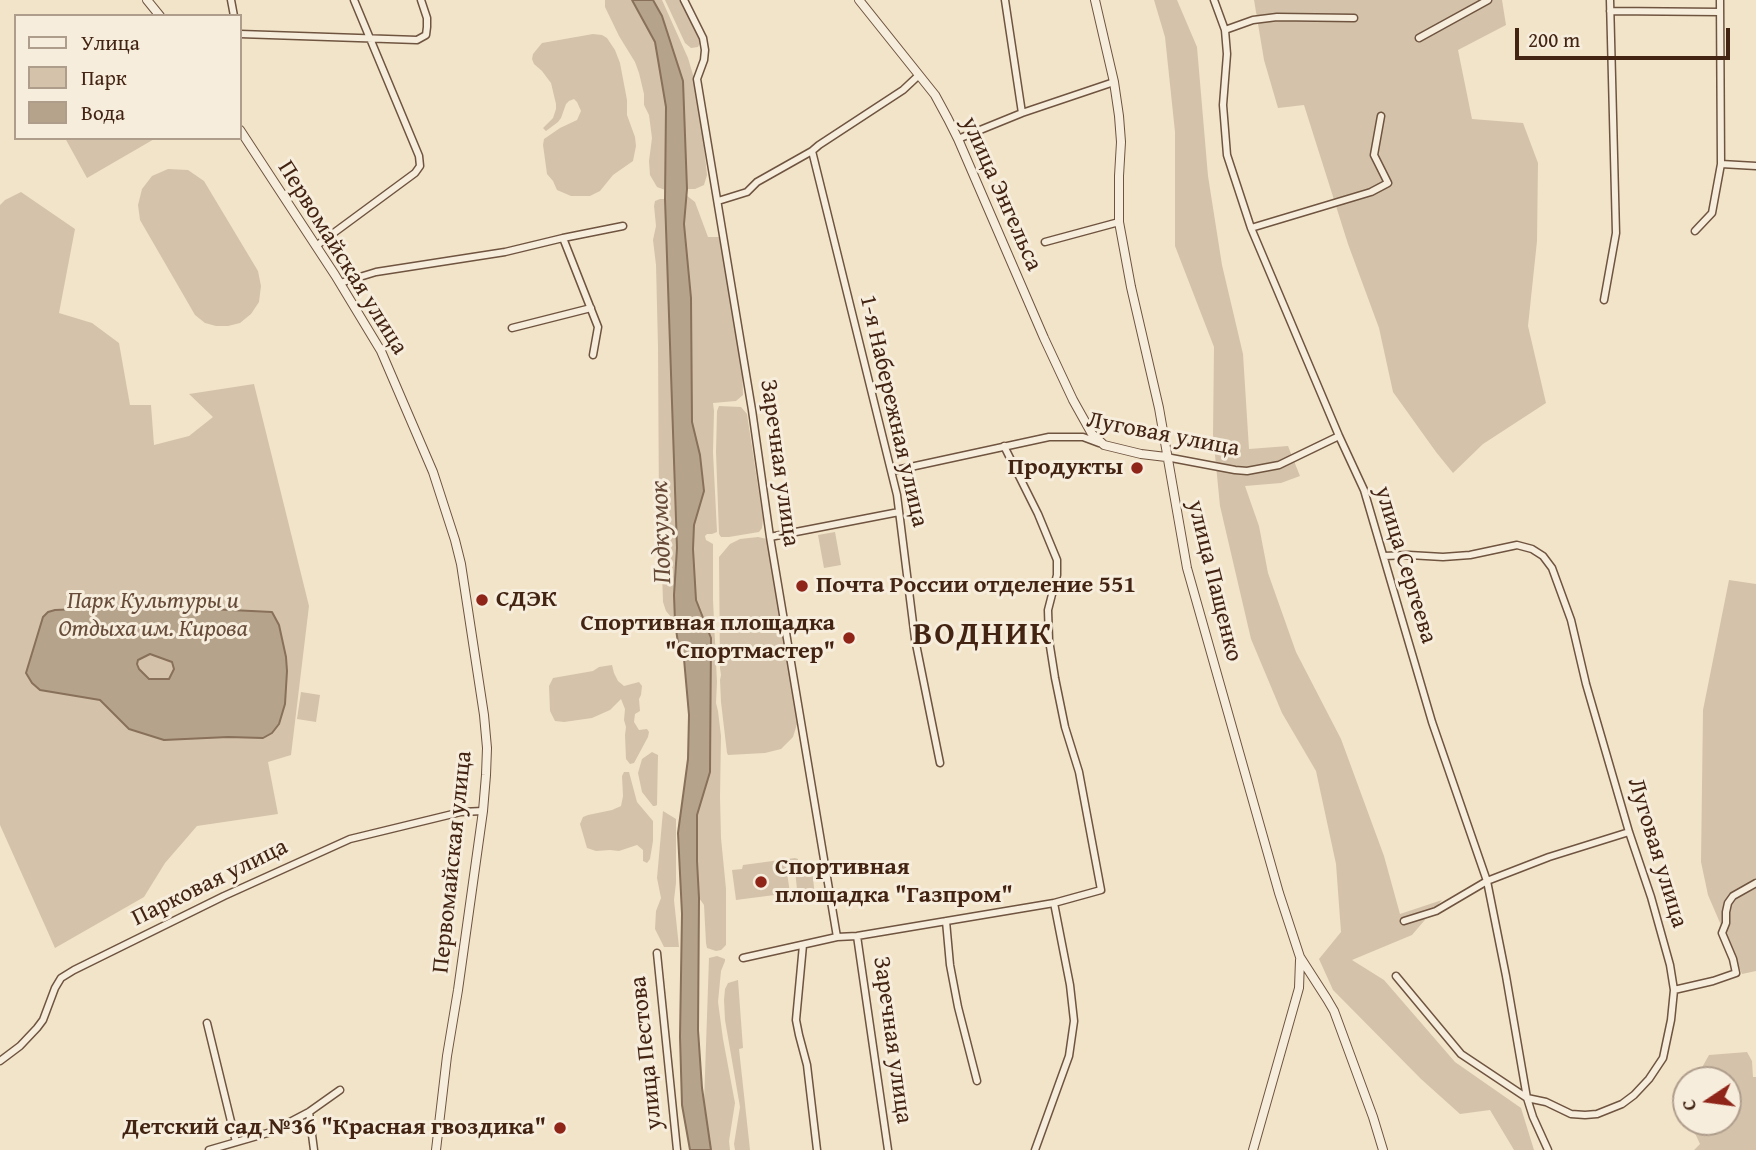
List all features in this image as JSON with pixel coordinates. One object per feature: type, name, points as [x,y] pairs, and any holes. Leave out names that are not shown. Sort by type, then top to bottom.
[{"type":"street","points":[[147,0],[158,14]]},
{"type":"street","points":[[316,246],[415,173],[420,166],[419,156],[354,0]]},
{"type":"street","points":[[242,34],[417,40],[426,35],[427,18],[421,0]]},
{"type":"street","name":"Заречная улица","points":[[684,0],[703,38],[705,50],[697,79],[837,937]]},
{"type":"street","name":"улица Энгельса","points":[[859,0],[934,95],[958,139],[1044,338],[1082,419],[1101,444]]},
{"type":"street","points":[[1005,0],[1022,113]]},
{"type":"street","name":"улица Пащенко","points":[[1096,0],[1114,82],[1121,142],[1119,222],[1159,408],[1187,568],[1279,893],[1300,957],[1334,1011],[1383,1150]]},
{"type":"street","name":"улица Сергеева","points":[[1214,0],[1225,30],[1227,54],[1223,105],[1227,155],[1251,228],[1364,490],[1432,722],[1487,881],[1527,1098],[1548,1150]]},
{"type":"street","points":[[1419,38],[1488,0]]},
{"type":"street","points":[[1604,300],[1616,233],[1610,0]]},
{"type":"street","points":[[1695,231],[1712,214],[1721,164],[1720,0]]},
{"type":"street","points":[[1610,10],[1720,12]]},
{"type":"street","points":[[1225,30],[1253,20],[1277,17],[1354,18]]},
{"type":"street","points":[[718,201],[747,192],[757,182],[812,151],[903,90],[919,75]]},
{"type":"street","points":[[958,139],[1022,113],[1114,82]]},
{"type":"street","points":[[1251,228],[1371,192],[1388,183],[1374,155],[1381,116]]},
{"type":"street","name":"Первомайская улица","points":[[242,133],[381,351],[433,472],[455,540],[466,590],[487,748],[483,811],[436,1150]]},
{"type":"street","name":"1-я Набережная улица","points":[[812,151],[892,471],[915,639],[940,763]]},
{"type":"street","points":[[1721,164],[1756,166]]},
{"type":"street","points":[[1045,242],[1119,222]]},
{"type":"street","points":[[340,283],[376,272],[505,252],[623,226]]},
{"type":"street","points":[[563,238],[598,327],[593,355]]},
{"type":"street","points":[[512,328],[592,308]]},
{"type":"street","points":[[1078,437],[1083,433],[1082,419]]},
{"type":"street","name":"Луговая улица","points":[[892,471],[1049,437],[1078,437],[1141,454],[1247,471],[1279,465],[1339,436]]},
{"type":"street","points":[[743,958],[837,937],[857,936],[1054,903],[1101,890],[1079,772],[1065,727],[1051,653],[1048,610],[1057,575],[1057,560],[1038,514],[1004,446]]},
{"type":"street","points":[[770,537],[899,512]]},
{"type":"street","name":"Луговая улица","points":[[1384,556],[1470,555],[1517,545],[1532,549],[1543,556],[1552,568],[1572,620],[1586,684],[1670,965],[1674,990],[1663,1058],[1649,1079],[1622,1104],[1585,1115],[1571,1114],[1546,1102],[1527,1098],[1461,1054],[1396,976]]},
{"type":"street","name":"Парковая улица","points":[[0,1061],[20,1046],[37,1028],[61,978],[74,970],[224,896],[350,839],[461,812],[483,811]]},
{"type":"street","points":[[1404,921],[1436,911],[1487,881],[1549,857],[1629,832]]},
{"type":"street","points":[[1674,990],[1713,981],[1736,972],[1722,933],[1728,903],[1732,896],[1756,883]]},
{"type":"street","points":[[1035,1150],[1069,1056],[1074,1021],[1054,903]]},
{"type":"street","points":[[946,921],[950,965],[976,1081]]},
{"type":"street","name":"Заречная улица","points":[[857,936],[888,1150]]},
{"type":"street","points":[[803,944],[796,1020],[807,1065],[817,1150]]},
{"type":"street","name":"улица Пестова","points":[[657,953],[677,1150]]},
{"type":"street","points":[[1253,1150],[1300,988],[1300,957]]},
{"type":"street","points":[[207,1023],[240,1150]]},
{"type":"street","points":[[209,1150],[271,1132],[309,1112],[340,1090]]},
{"type":"street","points":[[309,1112],[314,1150]]},
{"type":"green space","points":[[605,0],[632,0],[655,42],[666,107],[665,190],[657,187],[650,175],[652,138],[639,73],[605,7]]},
{"type":"green space","points":[[653,0],[662,0],[688,58],[696,85],[707,175],[704,185],[695,189],[687,189],[683,81],[662,16]]},
{"type":"green space","points":[[665,0],[681,0],[699,33],[698,47],[691,48],[685,43]]},
{"type":"green space","points":[[1154,0],[1177,0],[1197,47],[1208,176],[1222,265],[1243,354],[1249,449],[1288,446],[1300,476],[1281,483],[1245,486],[1259,526],[1268,573],[1296,652],[1341,739],[1384,856],[1400,914],[1442,900],[1412,935],[1352,960],[1384,980],[1455,1062],[1521,1108],[1534,1150],[1514,1150],[1490,1110],[1460,1114],[1421,1079],[1333,990],[1319,959],[1341,932],[1336,864],[1316,771],[1282,713],[1251,639],[1220,506],[1213,435],[1214,347],[1175,246],[1175,132],[1165,37]]},
{"type":"green space","points":[[1254,0],[1502,0],[1506,25],[1458,50],[1472,119],[1523,123],[1538,163],[1537,241],[1528,326],[1546,403],[1483,444],[1453,473],[1393,392],[1379,328],[1348,244],[1304,105],[1278,108],[1264,60]]},
{"type":"green space","points":[[593,34],[607,38],[620,63],[627,115],[636,146],[633,161],[613,175],[600,191],[590,196],[571,196],[557,190],[547,174],[543,145],[544,139],[577,120],[581,111],[574,99],[569,101],[558,122],[546,131],[543,128],[553,118],[556,104],[551,83],[532,59],[542,43]]},
{"type":"green space","points":[[66,140],[153,140],[87,178]]},
{"type":"green space","points":[[168,169],[188,170],[204,181],[258,271],[261,286],[259,302],[251,314],[240,323],[216,326],[205,323],[195,315],[140,220],[138,205],[142,189],[152,176]]},
{"type":"green space","name":"Парк Культуры и Отдыха им. Кирова","points":[[21,192],[75,229],[59,313],[92,323],[119,343],[130,405],[151,405],[154,445],[189,436],[213,417],[189,394],[254,384],[309,606],[291,755],[268,762],[278,814],[197,826],[165,863],[144,897],[55,948],[0,825],[0,205]]},
{"type":"green space","points":[[686,195],[695,202],[708,237],[722,237],[742,364],[743,395],[736,401],[713,403],[717,532],[705,536],[706,540],[713,544],[716,703],[721,736],[721,838],[726,889],[726,945],[716,951],[707,948],[704,905],[699,898],[697,861],[697,815],[710,772],[711,638],[696,600],[693,549],[694,525],[704,491],[700,455],[692,422],[691,298],[684,224]]},
{"type":"green space","points":[[665,199],[669,302],[677,548],[675,622],[663,602],[657,538],[658,347],[653,240],[656,226],[654,206],[655,201]]},
{"type":"green space","points":[[719,406],[741,407],[747,414],[763,519],[759,532],[729,537],[721,537],[719,534],[716,452]]},
{"type":"green space","points":[[835,532],[841,565],[824,568],[818,535]]},
{"type":"green space","points":[[740,539],[767,539],[798,721],[793,737],[781,749],[765,753],[728,755],[720,680],[719,557],[730,544]]},
{"type":"green space","points":[[1729,580],[1756,584],[1756,971],[1742,974],[1708,895],[1701,862],[1703,710]]},
{"type":"green space","points":[[612,665],[618,681],[624,686],[639,682],[642,686],[640,711],[635,714],[634,722],[639,730],[647,729],[649,732],[634,763],[630,764],[626,759],[625,709],[621,699],[610,710],[592,718],[555,721],[550,711],[549,686],[553,678]]},
{"type":"green space","points":[[301,692],[320,695],[316,722],[297,719]]},
{"type":"green space","points":[[652,752],[658,755],[655,806],[642,792],[638,773],[642,759]]},
{"type":"green space","points":[[624,772],[629,772],[637,802],[653,821],[653,841],[647,863],[643,861],[643,850],[637,845],[619,851],[596,851],[587,848],[580,824],[583,817],[621,806]]},
{"type":"green space","points":[[663,811],[676,819],[674,900],[679,947],[664,947],[655,929],[656,911],[661,898],[657,878]]},
{"type":"green space","name":"Спортивная площадка \"Газпром\"","points":[[795,858],[798,862],[786,866],[790,893],[736,900],[732,870],[742,869],[743,865]]},
{"type":"green space","points":[[812,868],[815,897],[798,899],[795,870]]},
{"type":"green space","points":[[717,956],[725,959],[718,1002],[735,1103],[730,1150],[711,1150],[704,1103],[709,958]]},
{"type":"green space","points":[[738,980],[743,1048],[739,1049],[750,1150],[735,1150],[740,1107],[725,1020],[725,989],[728,983]]},
{"type":"green space","points":[[1747,1052],[1752,1061],[1753,1077],[1756,1077],[1756,1150],[1694,1150],[1700,1144],[1696,1136],[1742,1136],[1742,1066],[1703,1066],[1709,1055]]},
{"type":"water","name":"Подкумок","points":[[632,0],[653,0],[662,16],[683,81],[687,189],[684,224],[691,298],[692,422],[700,455],[704,491],[694,525],[693,549],[696,600],[711,638],[710,772],[697,815],[697,861],[698,1030],[702,1088],[711,1150],[690,1150],[682,1105],[682,914],[678,833],[688,759],[689,715],[684,659],[679,650],[675,622],[677,548],[665,199],[666,107],[655,42]]},
{"type":"water","points":[[149,606],[272,612],[279,625],[287,671],[285,704],[279,724],[272,733],[263,738],[164,740],[129,729],[100,700],[40,690],[26,673],[43,617],[55,610]],"holes":[[[150,654],[172,662],[174,669],[169,679],[149,679],[137,664],[138,660]]]},
{"type":"place","name":"Продукты","points":[[1137,468]]},
{"type":"place","name":"Почта России отделение 551","points":[[802,586]]},
{"type":"place","name":"СДЭК","points":[[482,600]]},
{"type":"place","name":"Спортивная площадка \"Спортмастер\"","points":[[849,638]]},
{"type":"place","name":"Спортивная площадка \"Газпром\"","points":[[761,882]]},
{"type":"place","name":"Детский сад №36 \"Красная гвоздика\"","points":[[560,1128]]},
{"type":"district","name":"ВОДНИК","points":[[983,636]]}]
